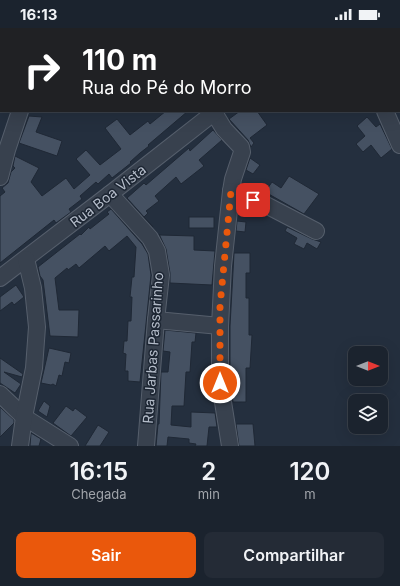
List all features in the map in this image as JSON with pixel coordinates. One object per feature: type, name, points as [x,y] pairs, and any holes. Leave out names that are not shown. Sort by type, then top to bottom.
[{"type":"street","points":[[0,177],[20,112]]},
{"type":"street","name":"Rua Boa Vista","points":[[0,278],[214,112],[224,129],[241,148],[241,157],[233,179],[231,191]]},
{"type":"street","points":[[392,117],[400,145]]},
{"type":"street","points":[[230,446],[220,383],[220,326],[223,266],[231,191],[264,204],[316,230]]},
{"type":"street","name":"Rua Jarbas Passarinho","points":[[110,194],[150,238],[157,251],[161,276],[146,446]]},
{"type":"street","points":[[20,446],[34,368],[37,327],[33,288],[26,259]]},
{"type":"street","points":[[156,320],[220,326]]},
{"type":"street","points":[[0,394],[24,417],[70,446]]},
{"type":"building","points":[[165,112],[187,112],[148,145],[149,146],[130,162],[131,163],[112,178],[109,174],[98,184],[96,182],[80,196],[82,199],[69,209],[71,212],[56,223],[54,220],[0,263],[0,196],[5,192],[2,188],[8,183],[11,172],[15,168],[13,166],[15,156],[39,168],[31,182],[42,196],[66,178],[74,189],[90,175],[76,159],[86,150],[100,165],[121,149],[105,128],[117,119],[130,135],[148,121],[150,124]]},
{"type":"building","points":[[239,112],[258,112],[267,125],[250,138],[254,143],[251,147],[248,140],[229,119]]},
{"type":"building","points":[[29,116],[42,117],[36,132],[62,141],[57,156],[19,143]]},
{"type":"building","points":[[367,117],[376,127],[380,124],[392,149],[381,158],[371,145],[363,152],[356,144],[365,136],[357,126]]},
{"type":"building","points":[[213,130],[222,140],[199,160],[204,166],[181,184],[176,177],[155,196],[159,201],[146,211],[148,213],[144,217],[127,198],[144,183],[146,185],[189,148],[190,151]]},
{"type":"building","points":[[250,158],[260,165],[253,174],[246,170]]},
{"type":"building","points":[[289,176],[319,194],[304,214],[265,192],[272,182],[281,188]]},
{"type":"building","points":[[111,209],[142,244],[148,254],[151,275],[140,382],[128,381],[128,371],[125,371],[126,354],[123,353],[124,341],[127,341],[128,321],[131,321],[132,297],[130,297],[132,277],[134,277],[136,247],[127,236],[109,251],[105,246],[79,268],[76,264],[68,270],[67,268],[55,278],[59,310],[79,310],[78,337],[50,336],[43,280],[40,276],[38,267],[80,234],[81,235],[89,227],[90,229],[109,214],[107,212]]},
{"type":"building","points":[[189,217],[214,217],[214,228],[189,228]]},
{"type":"building","points":[[237,221],[246,222],[245,232],[236,231]]},
{"type":"building","points":[[287,227],[321,242],[317,249],[307,243],[304,249],[294,244],[297,238],[285,231]]},
{"type":"building","points":[[159,234],[194,236],[194,250],[215,251],[212,285],[170,283],[166,249]]},
{"type":"building","points":[[234,253],[250,253],[250,273],[246,273],[246,298],[249,298],[249,335],[252,335],[250,368],[246,368],[246,402],[233,402],[230,382],[230,326]]},
{"type":"building","points":[[16,285],[24,297],[14,305],[12,302],[0,311],[0,297]]},
{"type":"building","points":[[165,330],[196,333],[195,342],[192,342],[190,372],[186,372],[184,406],[172,406],[171,425],[191,427],[191,412],[215,413],[217,427],[209,427],[207,446],[195,446],[196,444],[189,443],[189,439],[168,437],[167,446],[156,446],[159,424],[161,372],[168,372],[170,352],[163,351]]},
{"type":"building","points":[[49,348],[71,353],[69,363],[65,362],[62,376],[59,375],[56,386],[53,384],[41,383]]},
{"type":"building","points":[[0,358],[23,374],[22,377],[4,372],[21,384],[15,393],[0,383]]},
{"type":"building","points":[[44,401],[50,406],[47,417],[38,411]]},
{"type":"building","points":[[66,406],[73,411],[75,408],[87,417],[71,436],[53,423]]},
{"type":"building","points":[[0,407],[14,420],[14,423],[0,437]]},
{"type":"building","points":[[236,424],[253,424],[255,446],[239,446]]},
{"type":"building","points":[[98,425],[109,432],[100,446],[85,446]]},
{"type":"building","points":[[31,433],[41,439],[39,446],[30,446]]},
{"type":"route","points":[[220,383],[220,306],[231,191],[253,200]]}]
